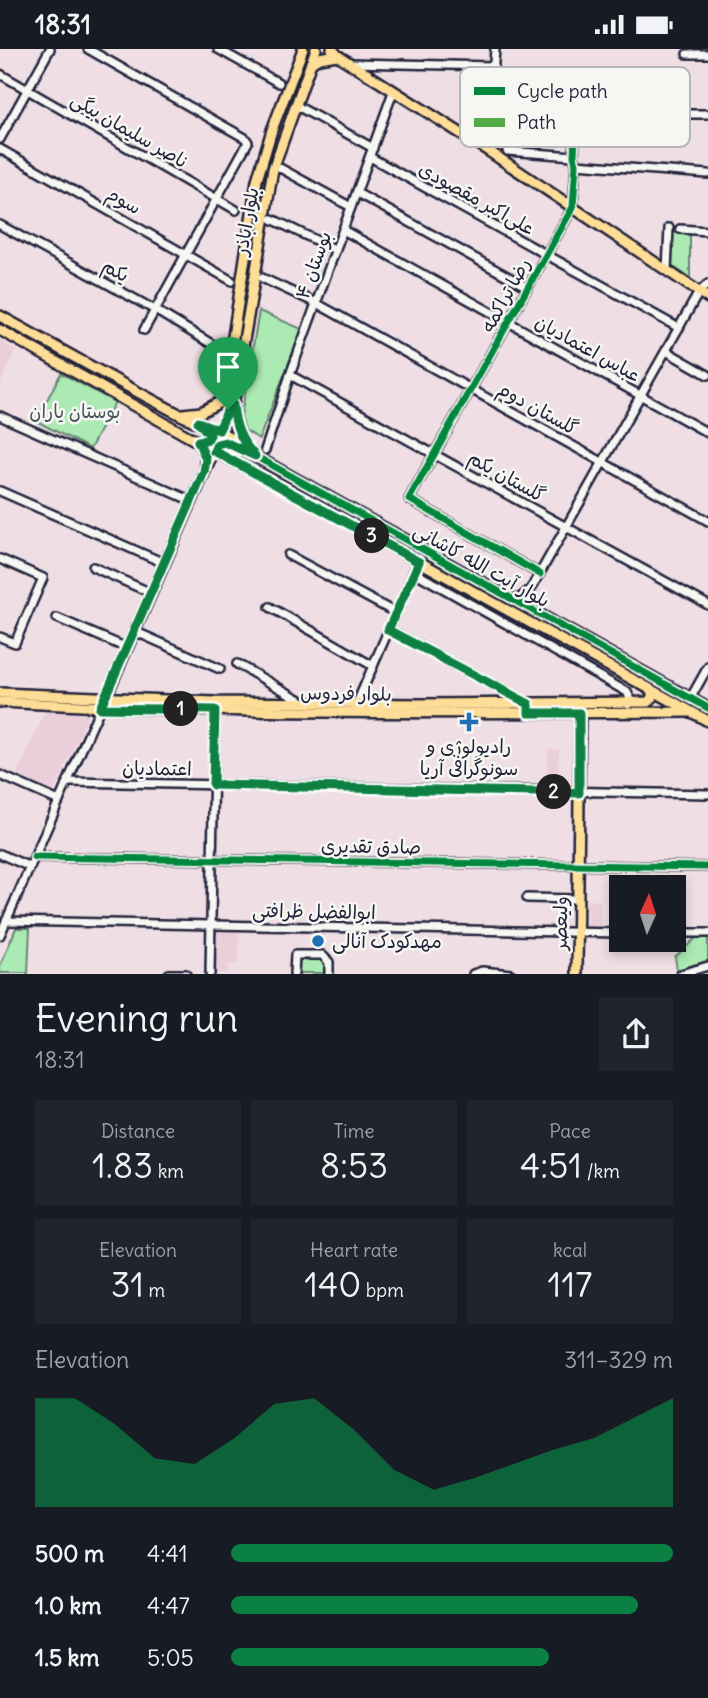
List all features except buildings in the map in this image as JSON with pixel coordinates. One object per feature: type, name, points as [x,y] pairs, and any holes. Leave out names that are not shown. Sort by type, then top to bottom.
[{"type":"main road","name":"بلوار اباذر","points":[[220,402],[226,382],[253,204],[263,158],[302,49]]},
{"type":"main road","name":"بلوار اباذر","points":[[231,407],[273,169],[316,49]]},
{"type":"main road","points":[[311,63],[335,52],[460,133]]},
{"type":"main road","points":[[482,147],[708,298]]},
{"type":"main road","name":"بلوار آیت الله کاشانی","points":[[0,316],[178,414],[219,430],[244,445],[255,456],[707,707]]},
{"type":"main road","name":"بلوار آیت الله کاشانی","points":[[0,330],[214,451],[708,721]]},
{"type":"main road","points":[[178,414],[201,412],[220,402],[224,409],[231,407],[234,424],[244,445]]},
{"type":"main road","points":[[198,422],[210,435],[207,440],[198,441],[206,459],[204,472]]},
{"type":"main road","points":[[102,703],[217,444],[225,442],[255,456]]},
{"type":"main road","points":[[648,702],[652,698],[652,691]]},
{"type":"main road","name":"بلوار فردوس","points":[[0,693],[102,703]]},
{"type":"main road","name":"بلوار فردوس","points":[[0,702],[692,712]]},
{"type":"main road","points":[[648,702],[662,703],[664,707],[660,712]]},
{"type":"main road","name":"بلوار فردوس","points":[[580,709],[648,702]]},
{"type":"main road","name":"ولیعصر","points":[[577,974],[580,709]]},
{"type":"street","points":[[0,139],[50,49]]},
{"type":"street","points":[[88,49],[248,142],[144,330]]},
{"type":"street","points":[[218,49],[279,83]]},
{"type":"street","points":[[349,63],[494,66],[495,49]]},
{"type":"street","points":[[687,54],[708,54]]},
{"type":"street","name":"ناصر سلیمان بیگی","points":[[0,74],[236,210]]},
{"type":"street","name":"بوستان ۴","points":[[265,450],[393,92]]},
{"type":"street","points":[[299,107],[373,148]]},
{"type":"street","points":[[690,114],[708,114]]},
{"type":"street","name":"رضا تراکمه","points":[[540,574],[409,500],[573,207],[575,147]]},
{"type":"street","name":"سوم","points":[[0,149],[232,281]]},
{"type":"street","points":[[507,151],[708,174]]},
{"type":"street","name":"علی‌اکبر مقصودی","points":[[370,157],[679,328]]},
{"type":"street","points":[[280,168],[351,207]]},
{"type":"street","points":[[357,193],[527,287]]},
{"type":"street","points":[[272,219],[336,250]]},
{"type":"street","name":"یکم","points":[[0,225],[215,346]]},
{"type":"street","points":[[667,270],[669,228]]},
{"type":"street","points":[[680,229],[708,230]]},
{"type":"street","name":"عباس اعتمادیان","points":[[343,230],[708,433]]},
{"type":"street","name":"گلستان دوم","points":[[262,278],[316,303],[708,521]]},
{"type":"street","points":[[513,600],[531,589],[699,292],[708,283]]},
{"type":"street","points":[[666,351],[708,375]]},
{"type":"street","name":"گلستان یکم","points":[[290,375],[708,605]]},
{"type":"street","points":[[219,430],[231,407]]},
{"type":"street","points":[[0,416],[192,501]]},
{"type":"street","points":[[0,491],[164,563]]},
{"type":"street","points":[[288,555],[396,613]]},
{"type":"street","points":[[0,559],[43,578],[15,643],[0,637]]},
{"type":"street","points":[[355,707],[419,562]]},
{"type":"street","points":[[93,567],[151,593]]},
{"type":"street","points":[[414,572],[627,692],[631,700],[629,703]]},
{"type":"street","points":[[530,609],[531,589]]},
{"type":"street","points":[[270,607],[373,666]]},
{"type":"street","points":[[57,618],[127,648]]},
{"type":"street","points":[[388,630],[529,708]]},
{"type":"street","points":[[134,631],[220,669]]},
{"type":"street","points":[[237,664],[304,706]]},
{"type":"street","points":[[690,699],[708,667]]},
{"type":"street","points":[[0,933],[102,703]]},
{"type":"street","points":[[210,974],[215,706]]},
{"type":"street","points":[[0,775],[59,801]]},
{"type":"street","name":"اعتمادیان","points":[[68,782],[708,794]]},
{"type":"street","points":[[0,854],[30,867]]},
{"type":"street","name":"صادق تقدیری","points":[[34,857],[708,867]]},
{"type":"street","points":[[527,898],[578,899]]},
{"type":"street","name":"ابوالفضل ظرافتی","points":[[6,921],[609,933]]},
{"type":"street","points":[[686,933],[708,933]]},
{"type":"street","points":[[294,974],[295,955],[322,955],[329,962],[329,974]]},
{"type":"street","points":[[681,974],[708,965]]},
{"type":"street","points":[[473,974],[482,971],[511,974]]},
{"type":"street","points":[[169,974],[186,974]]},
{"type":"shaded area","points":[[0,341],[16,350],[0,385]]},
{"type":"shaded area","points":[[46,710],[90,711],[54,792],[16,775]]},
{"type":"shaded area","points":[[548,749],[559,749],[558,785],[547,785]]},
{"type":"shaded area","points":[[587,900],[601,901],[601,926],[587,926]]},
{"type":"shaded area","points":[[216,931],[240,931],[239,964],[229,964],[228,973],[215,973]]},
{"type":"shaded area","name":"مهدکودک آنالی","points":[[311,933],[324,933],[324,952],[311,951]]},
{"type":"green space","points":[[671,232],[690,233],[690,278],[669,264]]},
{"type":"green space","points":[[259,311],[302,329],[259,439],[245,430],[241,416]]},
{"type":"green space","name":"بوستان یاران","points":[[61,373],[115,402],[90,449],[36,421]]},
{"type":"green space","points":[[16,928],[30,928],[28,973],[0,973],[0,966]]},
{"type":"green space","points":[[698,936],[708,936],[708,961],[677,970],[675,957],[680,952],[686,952],[686,947]]},
{"type":"green space","points":[[322,957],[326,962],[327,973],[298,973],[298,958]]},
{"type":"marked path","points":[[219,430],[228,409]]},
{"type":"cycle path","points":[[540,574],[409,499],[573,207],[574,147]]},
{"type":"cycle path","points":[[244,444],[255,456],[708,708]]},
{"type":"cycle path","points":[[34,857],[708,867]]},
{"type":"place","name":"رادیولوژی و سونوگرافی آریا","points":[[469,722]]},
{"type":"place","name":"مهدکودک آنالی","points":[[318,941]]},
{"type":"route","points":[[233,405],[234,424],[244,445],[255,456],[225,442],[217,444],[214,451],[419,562],[388,630],[529,704],[529,713],[579,713],[579,793],[213,785],[215,710],[100,708],[204,472],[206,459],[198,441],[207,440],[210,435],[198,422],[219,430],[228,409],[233,405]]}]
